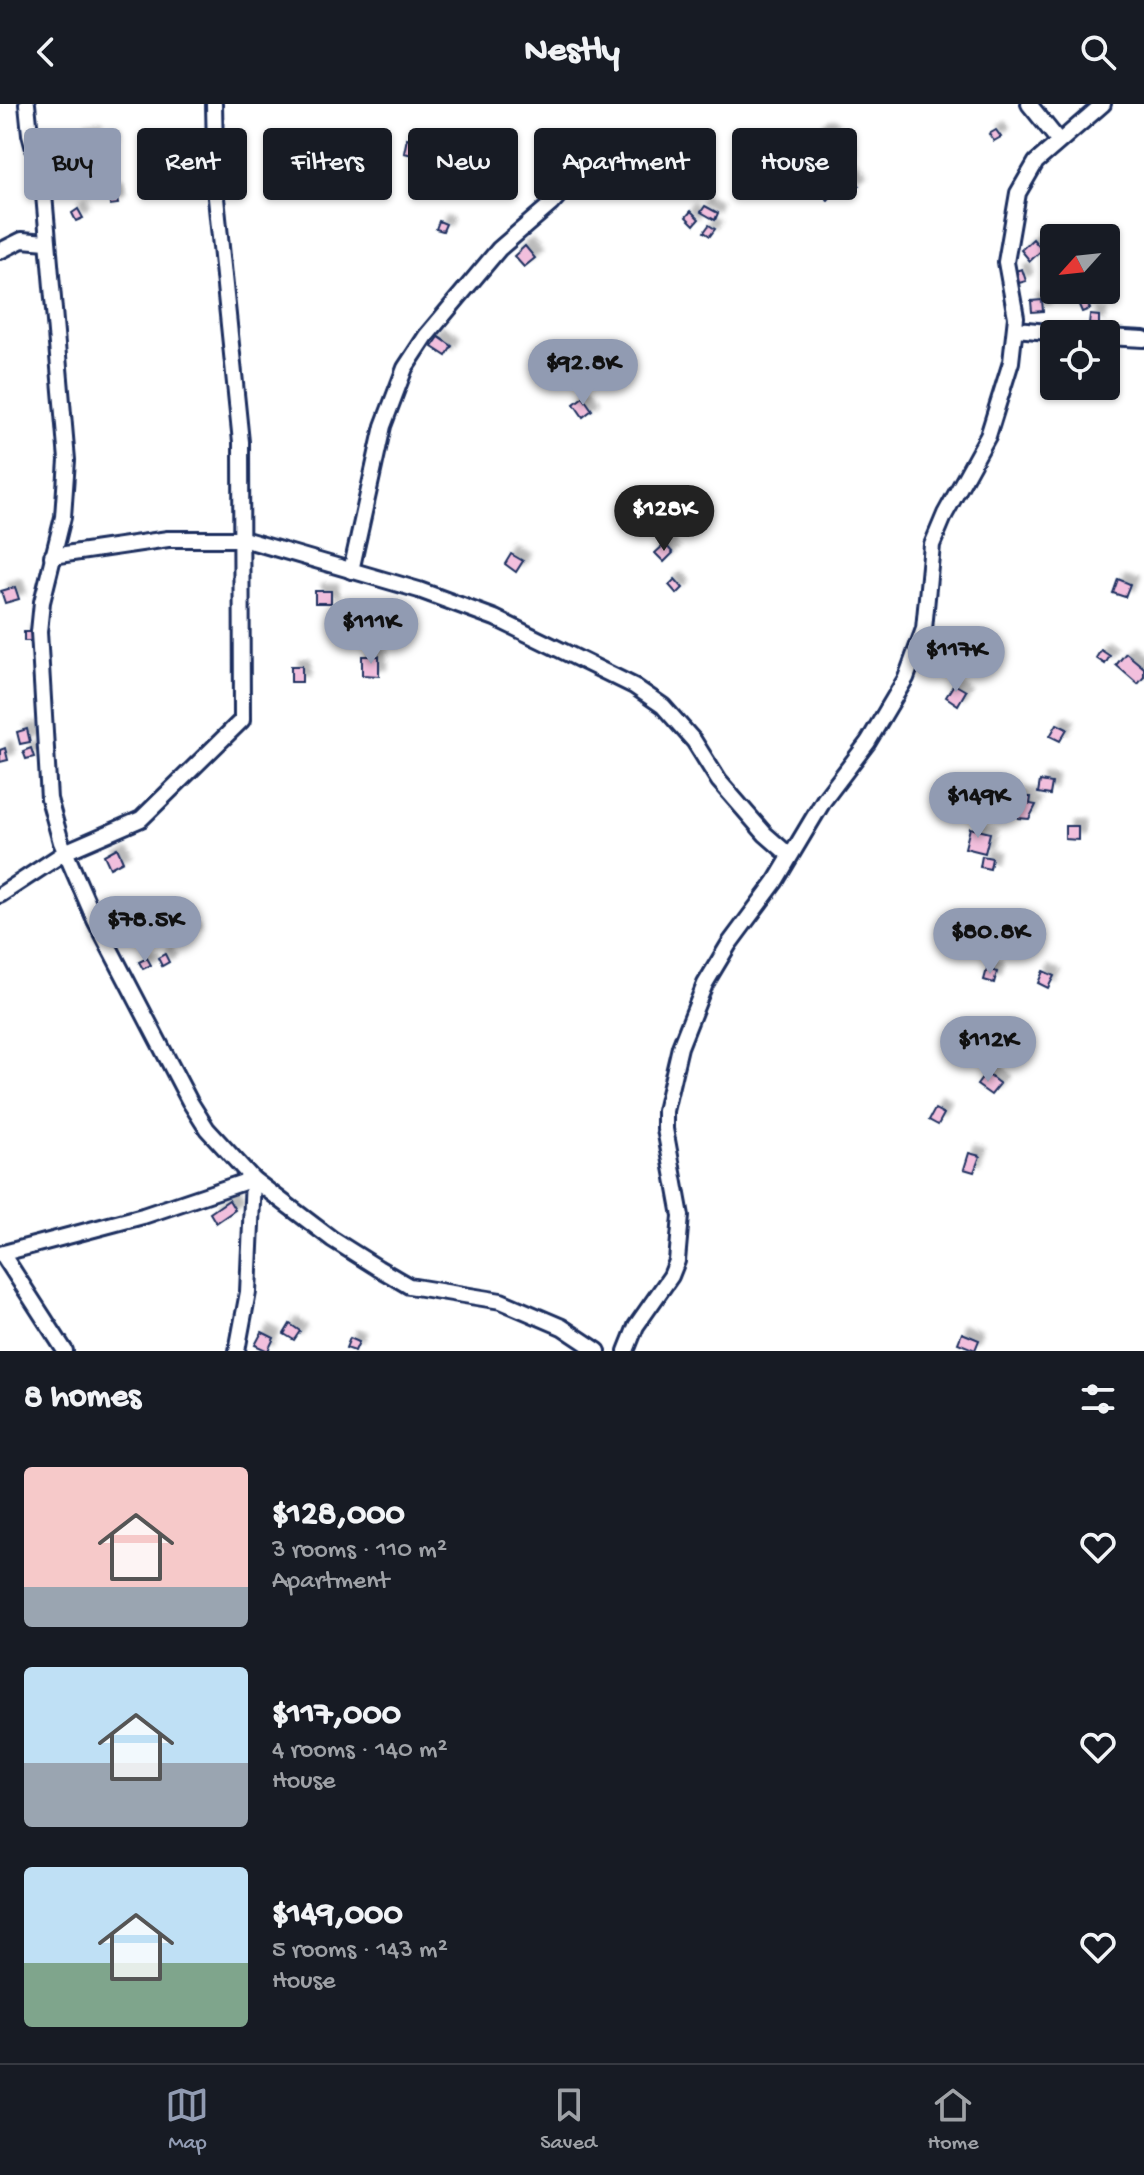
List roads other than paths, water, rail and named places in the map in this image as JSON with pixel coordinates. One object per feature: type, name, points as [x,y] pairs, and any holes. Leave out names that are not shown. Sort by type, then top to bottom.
[{"type":"street","points":[[27,104],[30,134],[43,183],[68,477],[63,517],[52,556],[39,632],[42,722],[49,799],[95,920],[170,1070],[207,1129],[253,1179],[332,1239],[409,1286],[501,1301],[562,1327],[598,1351]]},
{"type":"street","points":[[0,895],[67,851],[141,819],[242,720],[241,442],[216,198],[214,104]]},
{"type":"street","points":[[1029,104],[1058,140]]},
{"type":"street","points":[[626,1351],[636,1326],[671,1276],[677,1261],[681,1216],[665,1120],[680,1047],[705,984],[729,944],[775,882],[789,855],[868,742],[906,678],[924,629],[932,545],[945,514],[988,436],[1011,362],[1016,329],[1006,262],[1013,211],[1029,171],[1058,140],[1103,104]]},
{"type":"street","points":[[351,571],[383,426],[405,368],[426,336],[499,249],[555,200]]},
{"type":"street","points":[[0,251],[22,240],[47,242]]},
{"type":"street","points":[[1016,329],[1040,331]]},
{"type":"street","points":[[1120,338],[1144,339]]},
{"type":"street","points":[[52,556],[168,539],[243,539],[495,618],[650,696],[694,741],[719,781],[765,834],[789,855]]},
{"type":"street","points":[[65,1351],[2,1254],[143,1216],[253,1179]]},
{"type":"street","points":[[237,1351],[248,1302],[253,1179]]}]
